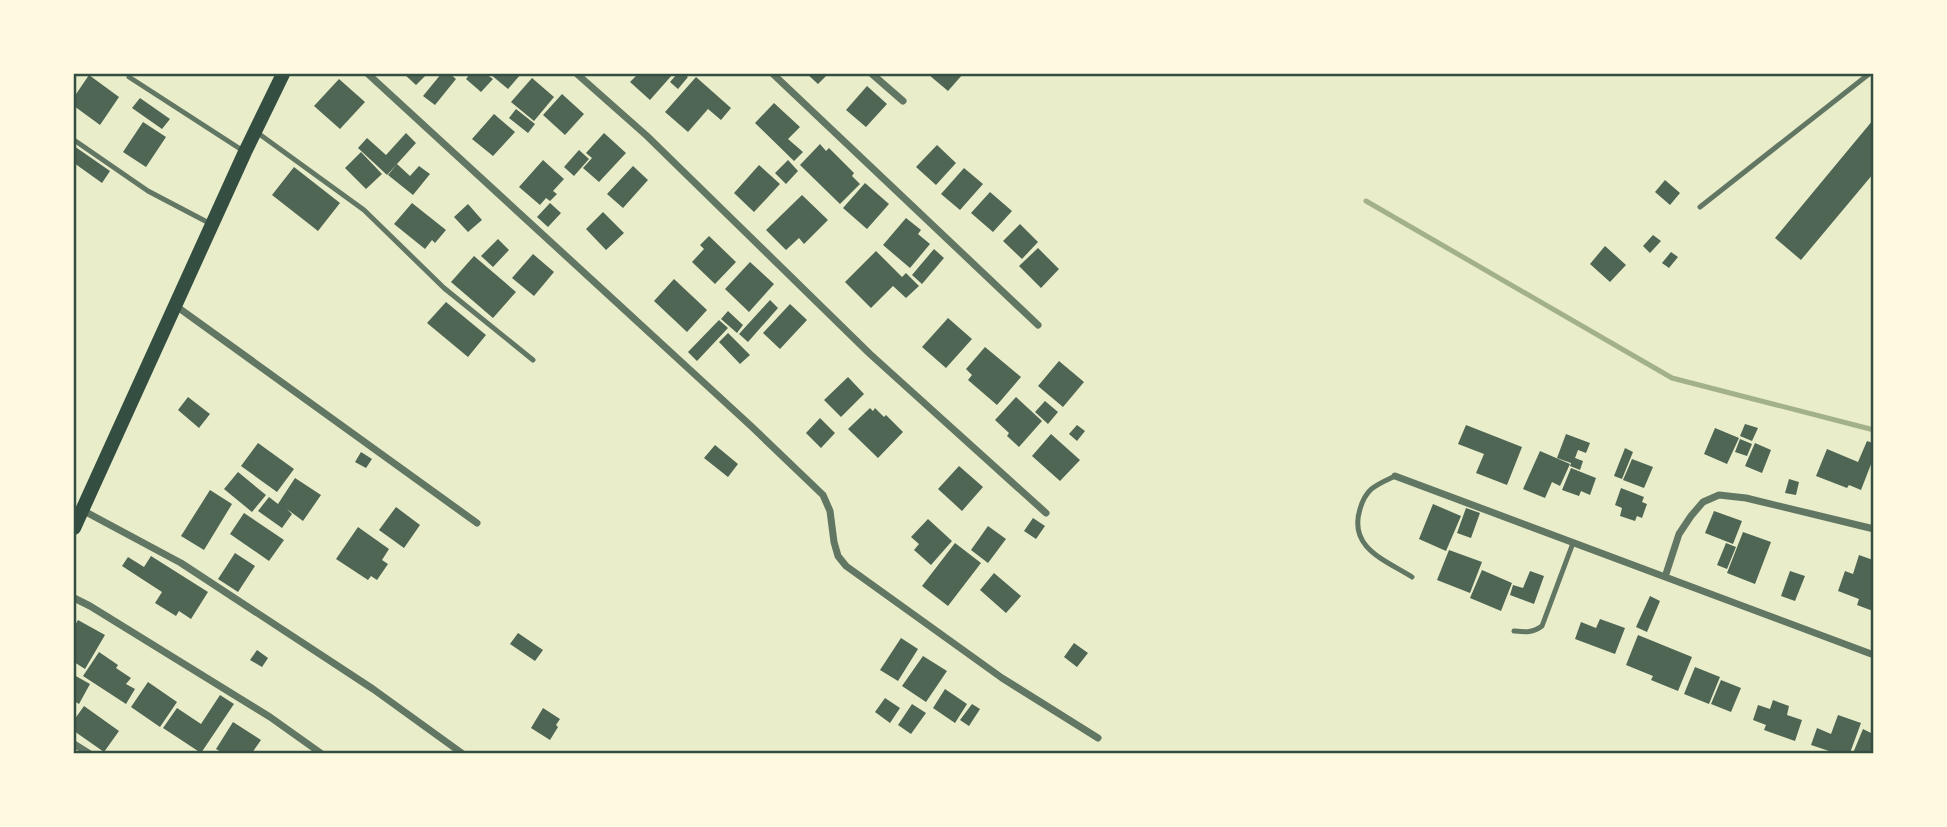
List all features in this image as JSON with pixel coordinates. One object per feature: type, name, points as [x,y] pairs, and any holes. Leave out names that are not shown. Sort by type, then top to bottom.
[{"type":"main road","points":[[74,528],[283,74]]},
{"type":"street","points":[[368,74],[823,495],[830,511],[838,556],[846,566],[1002,678],[1098,738]]},
{"type":"street","points":[[577,74],[647,136],[870,354],[1046,513]]},
{"type":"street","points":[[773,74],[1038,325]]},
{"type":"street","points":[[872,74],[903,101]]},
{"type":"street","points":[[175,306],[477,523]]},
{"type":"street","points":[[1395,477],[1874,655]]},
{"type":"street","points":[[1665,577],[1679,534],[1703,502],[1719,495],[1746,498],[1874,529]]},
{"type":"street","points":[[82,510],[181,563],[373,689],[463,754]]},
{"type":"street","points":[[74,598],[270,717],[322,754]]},
{"type":"street","points":[[74,744],[90,754]]},
{"type":"lane","points":[[1700,207],[1869,74]]},
{"type":"lane","points":[[129,77],[245,152]]},
{"type":"lane","points":[[255,131],[363,210],[444,288],[533,360]]},
{"type":"lane","points":[[74,140],[148,191],[212,224]]},
{"type":"lane","points":[[1395,477],[1374,485],[1363,498],[1357,527],[1360,539],[1372,553],[1412,577]]},
{"type":"lane","points":[[1514,631],[1536,631],[1542,626],[1573,543]]},
{"type":"building","points":[[404,74],[427,74],[416,85]]},
{"type":"building","points":[[441,74],[450,74],[456,79],[435,105],[423,96]]},
{"type":"building","points":[[470,74],[486,74],[493,79],[481,92],[466,79]]},
{"type":"building","points":[[490,74],[521,74],[508,89]]},
{"type":"building","points":[[638,74],[673,74],[650,100],[630,82]]},
{"type":"building","points":[[677,74],[688,77],[678,89],[670,82]]},
{"type":"building","points":[[807,74],[828,74],[818,84]]},
{"type":"building","points":[[963,74],[948,91],[929,75]]},
{"type":"building","points":[[89,75],[119,97],[100,125],[74,106],[74,97]]},
{"type":"building","points":[[696,77],[731,108],[721,120],[708,109],[688,132],[665,112]]},
{"type":"building","points":[[532,78],[554,97],[534,121],[511,102]]},
{"type":"building","points":[[339,79],[365,102],[340,129],[314,106]]},
{"type":"building","points":[[867,86],[887,104],[866,127],[846,110]]},
{"type":"building","points":[[562,94],[584,114],[565,135],[543,115]]},
{"type":"building","points":[[140,98],[170,119],[162,129],[132,108]]},
{"type":"building","points":[[774,103],[800,127],[788,139],[803,152],[794,161],[755,123]]},
{"type":"building","points":[[516,109],[535,124],[528,133],[509,118]]},
{"type":"building","points":[[494,114],[515,132],[493,156],[472,139]]},
{"type":"building","points":[[1873,120],[1873,174],[1801,260],[1775,238]]},
{"type":"building","points":[[143,122],[166,137],[146,167],[123,152]]},
{"type":"building","points":[[406,133],[416,143],[387,175],[358,148],[367,138],[386,155]]},
{"type":"building","points":[[604,133],[626,153],[599,182],[583,168],[592,158],[586,153]]},
{"type":"building","points":[[820,144],[826,151],[829,148],[854,173],[852,176],[860,184],[840,204],[800,165]]},
{"type":"building","points":[[937,145],[956,163],[936,185],[916,167]]},
{"type":"building","points":[[74,146],[110,171],[102,183],[74,163]]},
{"type":"building","points":[[579,150],[589,159],[574,176],[564,167]]},
{"type":"building","points":[[361,152],[382,174],[366,189],[345,168]]},
{"type":"building","points":[[543,160],[564,179],[553,191],[557,194],[550,201],[546,198],[540,205],[519,187]]},
{"type":"building","points":[[788,160],[798,171],[786,184],[775,173]]},
{"type":"building","points":[[397,164],[410,176],[419,166],[430,174],[413,195],[388,175]]},
{"type":"building","points":[[759,165],[780,184],[754,212],[734,193]]},
{"type":"building","points":[[633,166],[648,180],[623,208],[607,194]]},
{"type":"building","points":[[294,167],[340,203],[318,231],[272,195]]},
{"type":"building","points":[[964,168],[983,184],[960,210],[941,194]]},
{"type":"building","points":[[1665,180],[1680,193],[1670,205],[1655,192]]},
{"type":"building","points":[[865,183],[889,204],[867,229],[843,208]]},
{"type":"building","points":[[990,192],[1012,211],[993,232],[971,213]]},
{"type":"building","points":[[802,195],[828,220],[804,244],[799,238],[786,250],[766,230]]},
{"type":"building","points":[[412,203],[446,230],[435,243],[432,240],[425,249],[394,224]]},
{"type":"building","points":[[550,203],[561,213],[548,227],[537,217]]},
{"type":"building","points":[[468,204],[482,220],[468,232],[454,217]]},
{"type":"building","points":[[603,212],[624,233],[606,250],[586,229]]},
{"type":"building","points":[[906,218],[921,230],[918,234],[930,244],[910,268],[883,245]]},
{"type":"building","points":[[1020,224],[1038,242],[1022,259],[1003,241]]},
{"type":"building","points":[[1653,235],[1661,241],[1650,253],[1643,246]]},
{"type":"building","points":[[709,236],[736,262],[715,284],[692,262],[704,249],[700,245]]},
{"type":"building","points":[[498,239],[509,250],[493,267],[481,256]]},
{"type":"building","points":[[1605,246],[1626,265],[1610,282],[1590,264]]},
{"type":"building","points":[[1038,248],[1059,269],[1041,288],[1019,266]]},
{"type":"building","points":[[934,249],[944,258],[922,284],[912,275]]},
{"type":"building","points":[[876,251],[902,277],[906,273],[919,286],[906,298],[893,286],[871,308],[845,282]]},
{"type":"building","points":[[1671,252],[1678,257],[1669,268],[1662,263]]},
{"type":"building","points":[[533,254],[554,272],[534,296],[512,278]]},
{"type":"building","points":[[474,256],[516,292],[493,318],[451,282]]},
{"type":"building","points":[[750,262],[774,284],[749,312],[725,289]]},
{"type":"building","points":[[674,279],[707,310],[687,332],[654,301]]},
{"type":"building","points":[[770,300],[778,308],[748,342],[739,334]]},
{"type":"building","points":[[446,302],[486,335],[468,357],[427,323]]},
{"type":"building","points":[[790,304],[807,320],[780,349],[763,333]]},
{"type":"building","points":[[728,311],[743,325],[737,333],[721,319]]},
{"type":"building","points":[[948,318],[972,339],[946,368],[922,347]]},
{"type":"building","points":[[719,320],[728,328],[697,361],[688,352]]},
{"type":"building","points":[[728,333],[750,355],[740,364],[719,342]]},
{"type":"building","points":[[985,347],[1021,377],[997,405],[968,380],[972,375],[966,369]]},
{"type":"building","points":[[1059,361],[1084,382],[1063,407],[1038,386]]},
{"type":"building","points":[[848,377],[864,394],[841,417],[824,400]]},
{"type":"building","points":[[188,397],[210,414],[199,428],[178,410]]},
{"type":"building","points":[[1016,397],[1042,421],[1019,447],[995,420]]},
{"type":"building","points":[[1045,401],[1058,412],[1048,424],[1035,412]]},
{"type":"building","points":[[870,408],[873,411],[875,408],[884,417],[886,415],[903,432],[878,458],[848,429]]},
{"type":"building","points":[[820,418],[835,433],[821,448],[806,433]]},
{"type":"building","points":[[1745,424],[1758,428],[1752,441],[1740,436]]},
{"type":"building","points":[[1077,425],[1085,431],[1077,441],[1069,434]]},
{"type":"building","points":[[1466,425],[1522,447],[1507,485],[1476,473],[1484,454],[1458,444]]},
{"type":"building","points":[[1715,428],[1739,438],[1727,464],[1704,454]]},
{"type":"building","points":[[1051,434],[1080,460],[1060,481],[1032,456]]},
{"type":"building","points":[[1566,434],[1590,443],[1586,453],[1578,450],[1575,458],[1583,461],[1580,470],[1557,458]]},
{"type":"building","points":[[1740,439],[1752,444],[1747,456],[1735,452]]},
{"type":"building","points":[[1867,441],[1873,443],[1873,459],[1861,490],[1849,485],[1847,488],[1816,476],[1827,449],[1858,462]]},
{"type":"building","points":[[258,443],[294,469],[277,492],[241,466]]},
{"type":"building","points":[[1755,443],[1771,450],[1762,473],[1745,466]]},
{"type":"building","points":[[715,445],[738,464],[728,477],[704,458]]},
{"type":"building","points":[[1625,448],[1633,452],[1622,479],[1614,476]]},
{"type":"building","points":[[1540,451],[1570,464],[1560,486],[1552,482],[1545,498],[1523,489]]},
{"type":"building","points":[[361,452],[372,459],[366,468],[355,462]]},
{"type":"building","points":[[1632,459],[1653,467],[1644,488],[1623,480]]},
{"type":"building","points":[[959,466],[983,487],[962,511],[938,489]]},
{"type":"building","points":[[1571,468],[1596,478],[1590,495],[1581,491],[1579,496],[1562,490]]},
{"type":"building","points":[[238,472],[266,495],[252,512],[224,489]]},
{"type":"building","points":[[295,478],[321,495],[303,521],[287,509],[292,514],[282,528],[258,511],[269,497],[278,504]]},
{"type":"building","points":[[1789,479],[1799,482],[1796,495],[1785,493]]},
{"type":"building","points":[[1621,488],[1644,497],[1642,502],[1647,504],[1642,518],[1637,516],[1635,521],[1620,516],[1622,508],[1615,505]]},
{"type":"building","points":[[210,490],[232,504],[204,550],[181,536]]},
{"type":"building","points":[[1433,504],[1461,516],[1446,551],[1419,539]]},
{"type":"building","points":[[396,507],[420,525],[404,548],[379,530]]},
{"type":"building","points":[[1466,508],[1480,513],[1471,538],[1457,533]]},
{"type":"building","points":[[1714,511],[1742,521],[1733,544],[1705,533]]},
{"type":"building","points":[[244,513],[284,540],[269,561],[230,534]]},
{"type":"building","points":[[1033,518],[1045,526],[1036,539],[1024,531]]},
{"type":"building","points":[[928,519],[952,541],[931,565],[914,550],[919,544],[911,537]]},
{"type":"building","points":[[988,526],[1006,539],[988,563],[971,550]]},
{"type":"building","points":[[358,527],[389,549],[382,560],[388,564],[377,580],[371,576],[368,580],[336,559]]},
{"type":"building","points":[[1743,532],[1771,542],[1755,584],[1727,573]]},
{"type":"building","points":[[955,543],[981,563],[948,606],[922,586]]},
{"type":"building","points":[[1726,543],[1736,547],[1727,569],[1717,565]]},
{"type":"building","points":[[1449,550],[1482,562],[1470,593],[1437,580]]},
{"type":"building","points":[[235,553],[255,566],[238,592],[218,579]]},
{"type":"building","points":[[1859,555],[1873,560],[1873,611],[1857,605],[1859,599],[1838,591],[1845,571],[1853,574]]},
{"type":"building","points":[[151,556],[208,592],[191,619],[179,611],[176,616],[155,603],[162,592],[122,566],[128,557],[144,567]]},
{"type":"building","points":[[1482,570],[1512,583],[1501,611],[1470,598]]},
{"type":"building","points":[[1530,571],[1544,576],[1534,604],[1510,595],[1513,585],[1523,588]]},
{"type":"building","points":[[1790,571],[1805,576],[1795,601],[1781,596]]},
{"type":"building","points":[[994,573],[1021,596],[1006,613],[980,590]]},
{"type":"building","points":[[1650,596],[1660,601],[1647,632],[1636,627]]},
{"type":"building","points":[[1600,619],[1625,628],[1615,654],[1575,639],[1581,622],[1596,628]]},
{"type":"building","points":[[78,620],[105,635],[85,669],[74,662],[74,627]]},
{"type":"building","points":[[518,633],[543,650],[535,661],[510,644]]},
{"type":"building","points":[[1638,635],[1692,657],[1678,691],[1651,680],[1653,676],[1626,665]]},
{"type":"building","points":[[901,638],[918,649],[898,681],[880,670]]},
{"type":"building","points":[[1074,643],[1088,653],[1077,667],[1064,657]]},
{"type":"building","points":[[257,650],[268,658],[262,667],[250,660]]},
{"type":"building","points":[[99,652],[131,678],[126,684],[135,689],[126,704],[83,676]]},
{"type":"building","points":[[923,656],[947,671],[926,702],[902,686]]},
{"type":"building","points":[[1695,667],[1720,677],[1709,704],[1684,694]]},
{"type":"building","points":[[74,675],[90,684],[79,704],[74,701]]},
{"type":"building","points":[[1721,680],[1741,688],[1731,712],[1711,704]]},
{"type":"building","points":[[148,682],[177,702],[160,727],[131,707]]},
{"type":"building","points":[[945,689],[967,704],[955,723],[933,708]]},
{"type":"building","points":[[220,695],[234,704],[201,753],[163,728],[177,708],[201,724]]},
{"type":"building","points":[[885,698],[900,708],[890,723],[875,712]]},
{"type":"building","points":[[1773,700],[1789,706],[1787,715],[1802,720],[1795,741],[1764,730],[1766,725],[1753,720],[1758,705],[1770,709]]},
{"type":"building","points":[[912,704],[926,713],[911,734],[898,725]]},
{"type":"building","points":[[972,704],[980,709],[969,726],[960,720]]},
{"type":"building","points":[[84,706],[119,731],[104,752],[74,731],[74,720]]},
{"type":"building","points":[[543,708],[560,719],[550,740],[531,728]]},
{"type":"building","points":[[1838,715],[1861,723],[1850,753],[1835,753],[1811,745],[1817,728],[1831,734]]},
{"type":"building","points":[[233,722],[261,740],[252,753],[223,753],[216,749]]},
{"type":"building","points":[[1863,729],[1873,734],[1873,753],[1853,753]]},
{"type":"waterway","points":[[1366,201],[1672,378],[1874,430]]}]
